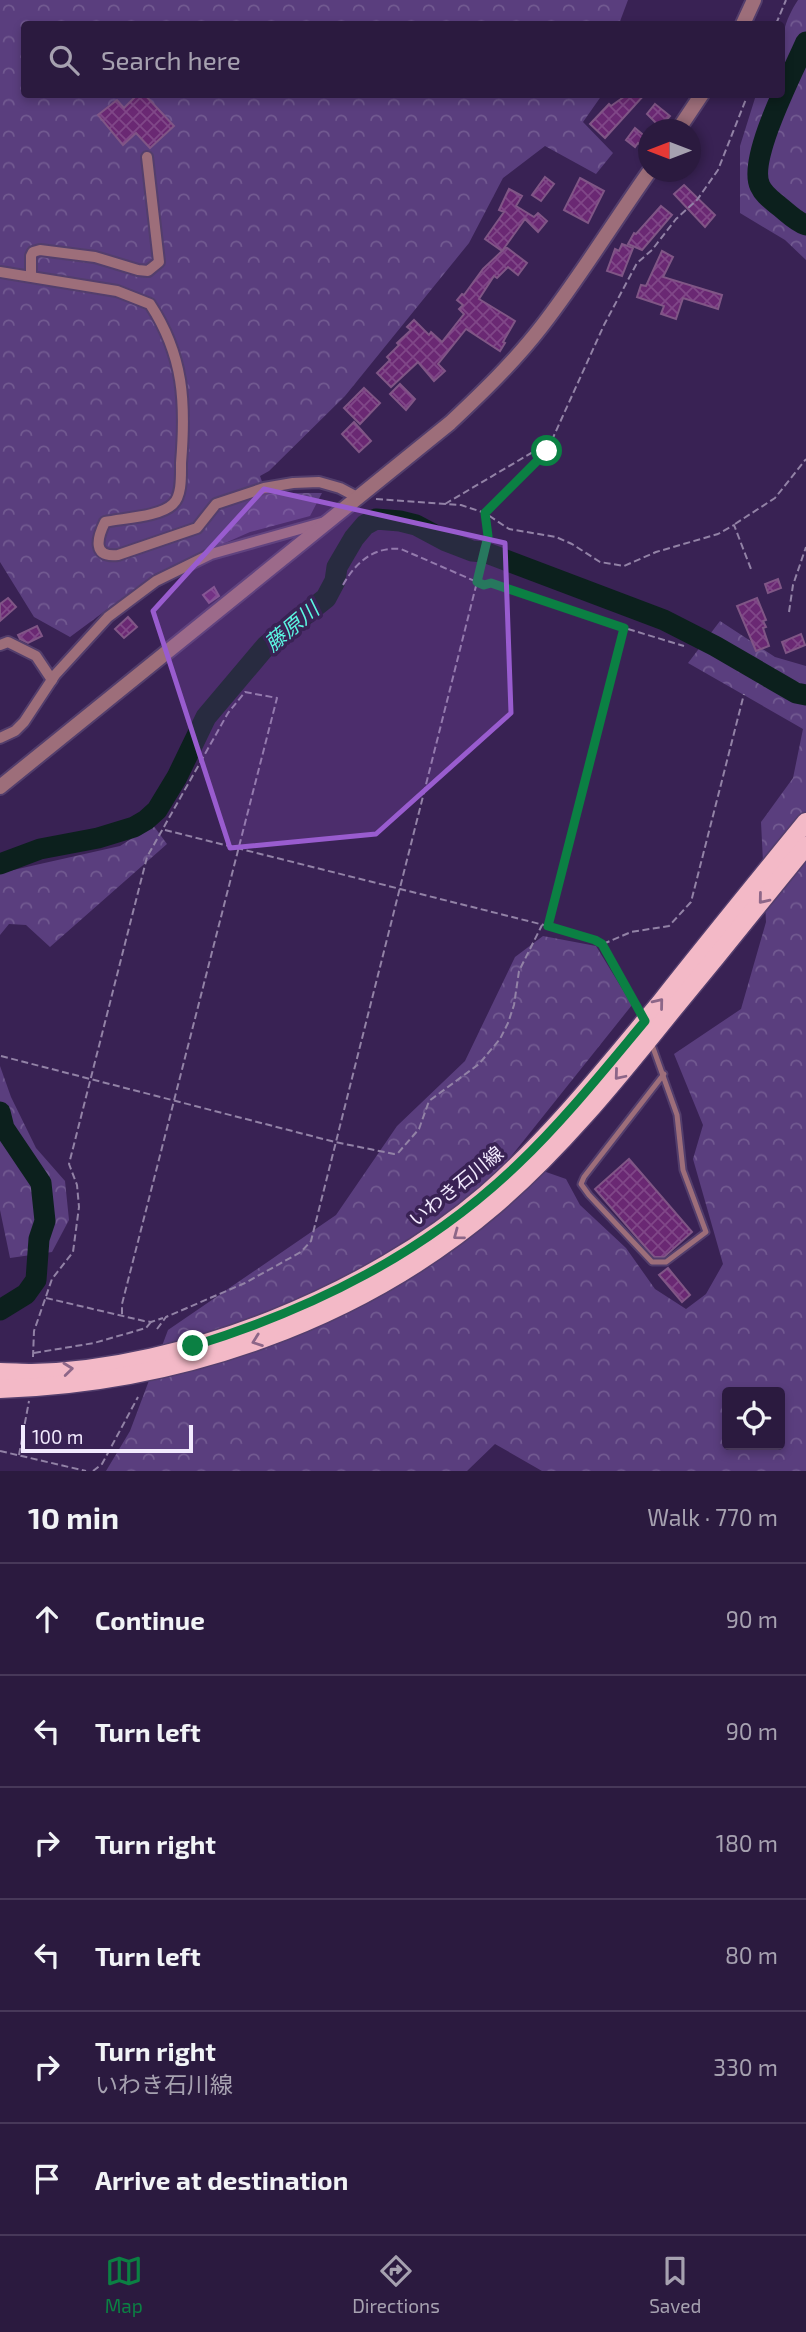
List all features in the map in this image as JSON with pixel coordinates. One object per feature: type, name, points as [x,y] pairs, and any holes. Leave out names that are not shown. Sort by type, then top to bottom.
[{"type":"main road","name":"いわき石川線","points":[[0,1389],[193,1346],[239,1332],[348,1286],[445,1226],[485,1195],[558,1124],[806,822]]},
{"type":"main road","name":"いわき石川線","points":[[0,1372],[32,1380],[81,1384],[133,1376],[233,1349],[321,1314],[424,1259],[460,1234],[531,1171],[569,1132],[649,1040],[806,846]]},
{"type":"street","points":[[744,21],[754,0]]},
{"type":"street","points":[[685,119],[699,98]]},
{"type":"street","points":[[31,276],[31,256],[33,252],[40,250],[95,257],[138,270],[148,271],[156,266],[159,262],[146,157]]},
{"type":"street","points":[[0,787],[450,423],[511,364],[543,325],[642,182]]},
{"type":"street","points":[[0,272],[117,291],[150,304],[161,320],[172,345],[180,371],[184,404],[180,489],[174,503],[164,510],[106,522],[100,532],[98,544],[101,552],[108,556],[118,555],[197,528],[216,504],[264,488],[319,482],[340,488],[357,497]]},
{"type":"street","points":[[0,738],[15,731],[24,722],[52,680],[108,617],[156,581],[211,554],[326,522]]},
{"type":"street","points":[[0,645],[8,642],[36,656],[52,680]]},
{"type":"lane","points":[[649,1040],[664,1074],[677,1115],[683,1170],[706,1232],[666,1262],[652,1262],[589,1195],[582,1184],[584,1177],[664,1074]]},
{"type":"path","points":[[777,21],[786,0]]},
{"type":"path","points":[[485,513],[547,451],[604,325],[637,263],[652,250],[676,219],[697,200],[718,170],[746,98]]},
{"type":"path","points":[[444,504],[538,449],[547,451]]},
{"type":"path","points":[[357,497],[461,505],[485,513],[509,528],[556,537],[600,562],[624,566],[656,552],[708,537],[734,524],[775,498],[806,459]]},
{"type":"path","points":[[45,1298],[151,1322],[245,1283],[306,1248],[311,1241],[479,574],[488,536],[485,513]]},
{"type":"path","points":[[734,524],[751,569]]},
{"type":"path","points":[[789,612],[793,585],[806,547]]},
{"type":"path","points":[[343,585],[358,563],[376,552],[391,548],[401,549],[484,585],[491,583],[684,646]]},
{"type":"path","points":[[548,926],[624,628]]},
{"type":"path","points":[[19,1455],[32,1380],[34,1331],[52,1279],[73,1252],[79,1207],[77,1185],[69,1164],[147,857],[216,733],[245,692],[277,698],[122,1304],[122,1316]]},
{"type":"path","points":[[602,944],[631,932],[669,926],[691,902],[744,694]]},
{"type":"path","points":[[164,830],[595,940],[602,944],[645,1021]]},
{"type":"path","points":[[1,1056],[335,1142],[394,1154],[398,1153],[419,1129],[429,1101],[478,1064],[500,1039],[514,1005],[519,971],[542,925]]},
{"type":"path","points":[[157,1329],[166,1317]]},
{"type":"path","points":[[33,1353],[94,1343],[146,1328],[151,1322]]},
{"type":"path","points":[[93,1471],[102,1464],[138,1397]]},
{"type":"path","points":[[0,1451],[86,1471]]},
{"type":"highlighted area","points":[[264,489],[505,543],[511,713],[376,834],[230,848],[153,611]]},
{"type":"green space","points":[[0,0],[628,0],[620,21],[21,21],[21,98],[600,98],[583,122],[613,153],[596,174],[545,146],[503,178],[469,243],[345,396],[269,471],[260,476],[266,493],[322,493],[310,516],[250,532],[155,574],[70,637],[34,617],[0,562]]},
{"type":"green space","points":[[798,0],[806,0],[806,260],[785,240],[740,213],[740,146],[755,98],[785,98],[785,27]]},
{"type":"green space","points":[[720,621],[775,657],[806,666],[806,1471],[542,1471],[495,1444],[467,1471],[106,1471],[130,1431],[168,1330],[336,1215],[397,1126],[465,1061],[515,957],[543,936],[596,946],[632,1005],[509,1159],[566,1179],[580,1205],[626,1248],[655,1289],[686,1309],[706,1294],[723,1264],[693,1159],[703,1125],[674,1054],[741,1009],[766,922],[761,822],[793,778],[803,729],[688,663]]},
{"type":"green space","points":[[153,825],[167,844],[50,947],[26,925],[9,924],[0,935],[0,873],[120,846]]},
{"type":"green space","points":[[0,1066],[11,1097],[36,1148],[65,1181],[69,1220],[52,1252],[10,1258],[0,1210]]},
{"type":"building","points":[[134,98],[148,98],[174,126],[150,148],[136,133],[123,145],[98,115],[117,100],[124,108]]},
{"type":"building","points":[[622,98],[641,98],[605,138],[590,124],[609,104],[611,106]]},
{"type":"building","points":[[655,104],[670,116],[667,119],[652,119],[647,114]]},
{"type":"building","points":[[635,128],[638,131],[638,143],[635,147],[626,140]]},
{"type":"building","points":[[545,177],[554,184],[541,201],[532,195]]},
{"type":"building","points":[[580,178],[604,191],[588,223],[564,210]]},
{"type":"building","points":[[684,185],[715,215],[705,227],[674,194]]},
{"type":"building","points":[[509,189],[522,196],[516,206],[534,217],[538,213],[547,221],[538,232],[525,219],[502,251],[485,239],[504,212],[499,210]]},
{"type":"building","points":[[661,206],[672,215],[642,250],[628,244],[634,233],[636,234]]},
{"type":"building","points":[[622,244],[633,248],[622,276],[607,271],[615,249],[619,251]]},
{"type":"building","points":[[506,247],[527,263],[518,275],[508,267],[497,278],[494,276],[479,299],[515,321],[500,351],[466,329],[438,364],[445,371],[434,381],[418,362],[391,387],[377,373],[390,360],[387,357],[399,345],[397,343],[411,330],[407,327],[414,320],[429,335],[431,332],[442,342],[464,314],[459,309],[463,305],[457,300]]},
{"type":"building","points":[[662,251],[673,257],[663,277],[722,295],[718,309],[683,298],[676,319],[661,314],[664,306],[637,297],[641,285],[646,286]]},
{"type":"building","points":[[400,384],[415,399],[406,410],[390,394]]},
{"type":"building","points":[[364,388],[380,403],[360,424],[344,408]]},
{"type":"building","points":[[354,422],[371,441],[359,452],[342,434]]},
{"type":"building","points":[[778,579],[781,588],[768,593],[765,584]]},
{"type":"building","points":[[214,587],[219,596],[209,603],[203,595]]},
{"type":"building","points":[[8,598],[16,607],[0,621],[0,604]]},
{"type":"building","points":[[757,598],[766,620],[763,621],[766,627],[763,628],[769,646],[756,651],[737,606]]},
{"type":"building","points":[[128,617],[137,627],[124,638],[115,629]]},
{"type":"building","points":[[37,626],[42,636],[28,643],[20,639],[18,635]]},
{"type":"building","points":[[801,634],[805,645],[786,653],[782,642]]},
{"type":"building","points":[[629,1159],[692,1232],[664,1257],[654,1257],[595,1189]]},
{"type":"building","points":[[668,1268],[690,1295],[682,1302],[659,1275]]},
{"type":"waterway","name":"藤原川","points":[[785,89],[806,42]]},
{"type":"waterway","name":"藤原川","points":[[781,98],[760,156],[760,186],[766,195],[806,225]]},
{"type":"waterway","name":"藤原川","points":[[0,864],[40,849],[98,838],[134,827],[157,810],[177,777],[206,717],[266,646],[326,598],[335,581],[337,567],[354,538],[365,525],[376,519],[416,525],[472,551],[484,552],[664,620],[796,693],[806,695]]},
{"type":"waterway","name":"藤原川","points":[[0,1112],[4,1128],[41,1183],[45,1221],[39,1239],[36,1280],[26,1294],[0,1310]]},
{"type":"route","points":[[193,1346],[239,1332],[348,1286],[445,1226],[485,1195],[558,1124],[645,1021],[602,944],[548,926],[624,628],[491,583],[484,585],[477,582],[488,536],[485,513],[547,451]]}]
